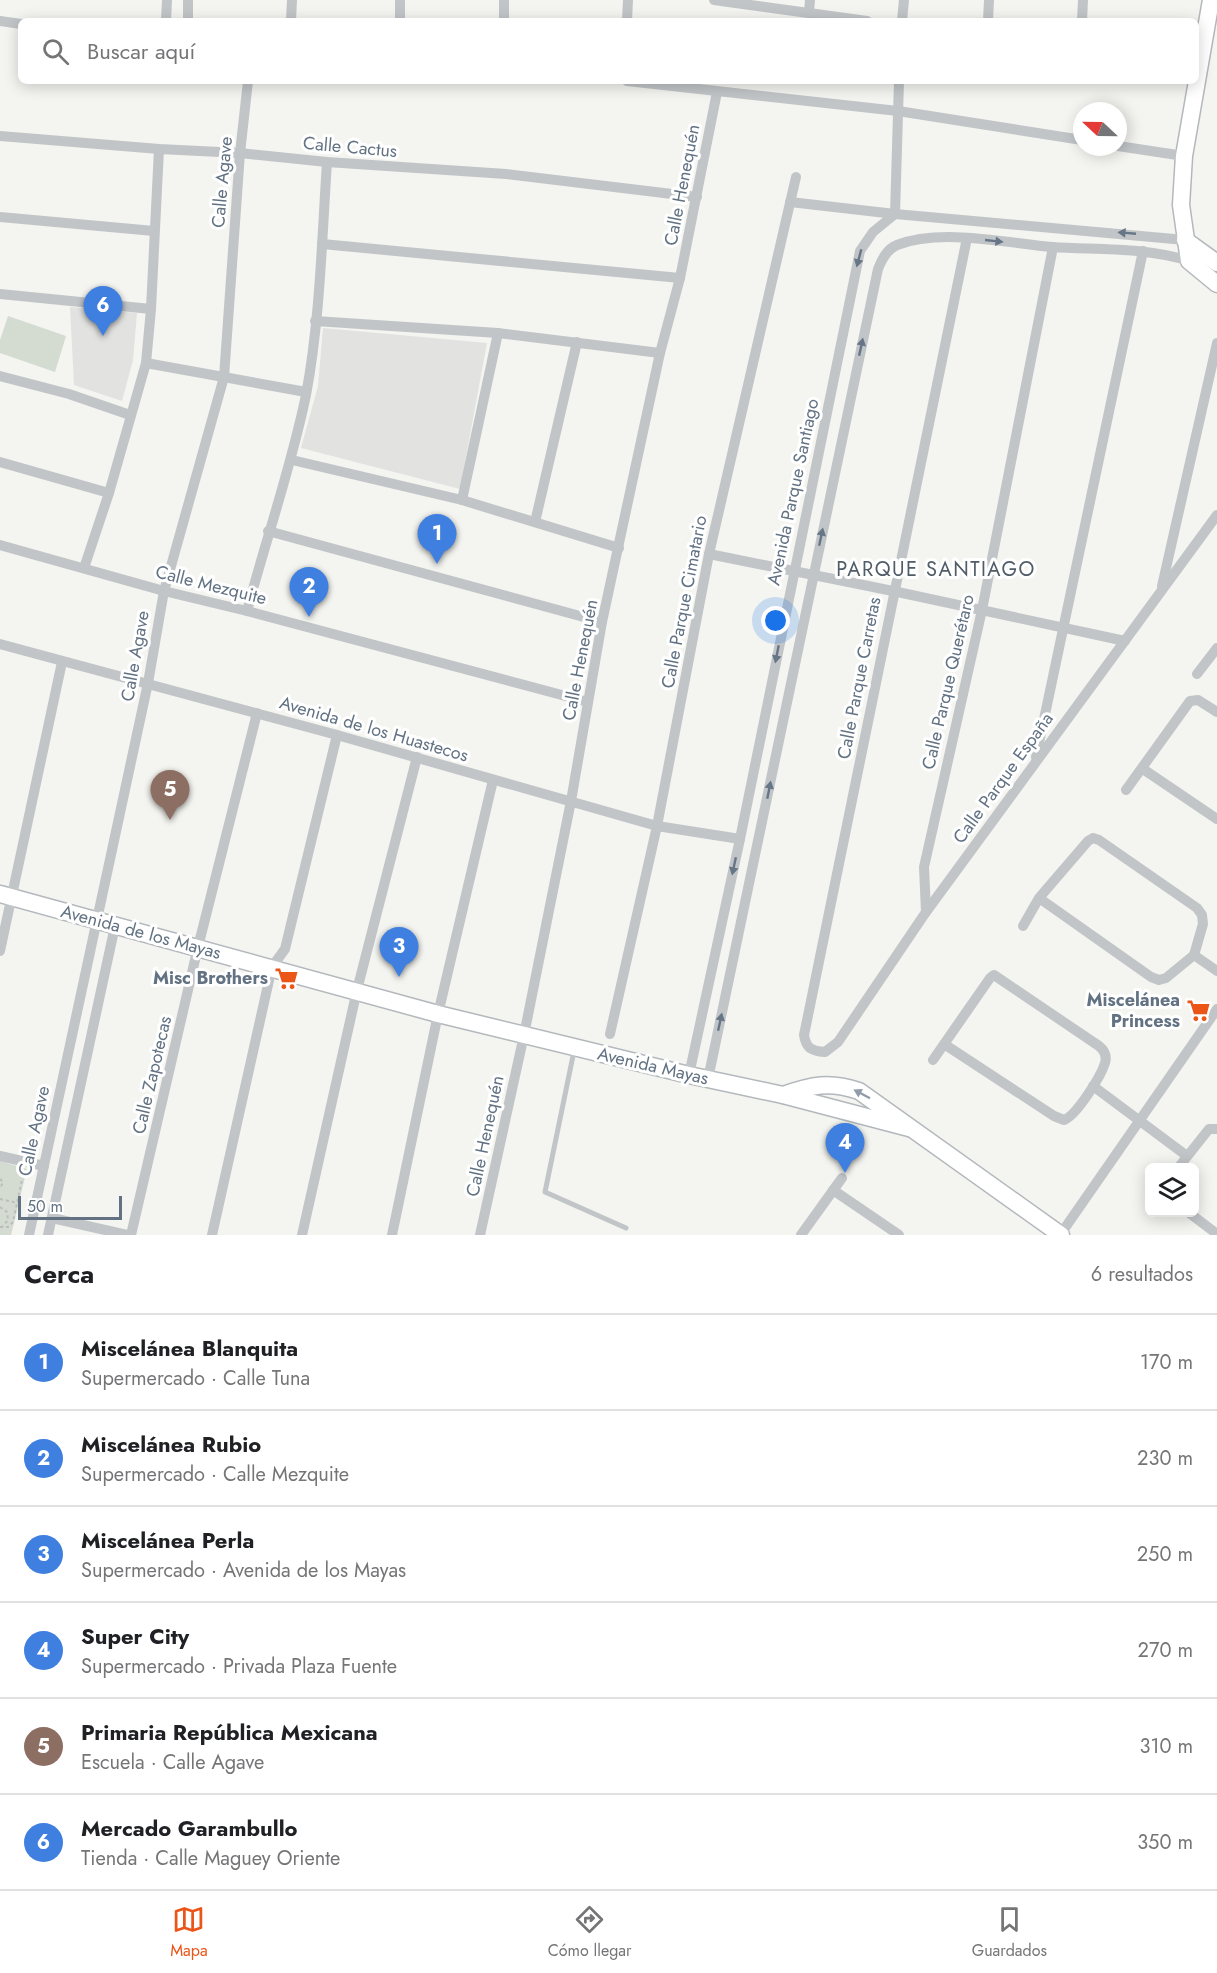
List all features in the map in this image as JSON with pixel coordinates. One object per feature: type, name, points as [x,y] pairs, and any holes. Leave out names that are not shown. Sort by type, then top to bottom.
[{"type":"street","points":[[166,18],[167,0]]},
{"type":"street","points":[[188,0],[188,18]]},
{"type":"street","points":[[291,18],[292,0]]},
{"type":"street","points":[[400,0],[400,18]]},
{"type":"street","points":[[504,0],[504,18]]},
{"type":"street","points":[[627,18],[628,0]]},
{"type":"street","points":[[714,0],[848,18]]},
{"type":"street","points":[[810,0],[810,12]]},
{"type":"street","points":[[902,18],[904,0]]},
{"type":"street","points":[[988,18],[989,0]]},
{"type":"street","points":[[1082,18],[1083,0]]},
{"type":"street","points":[[1199,61],[1211,0]]},
{"type":"street","points":[[0,21],[18,24]]},
{"type":"street","name":"Calle Agave","points":[[29,1235],[148,683],[164,591],[224,377],[240,153],[248,84]]},
{"type":"street","points":[[652,84],[898,111],[1073,139]]},
{"type":"street","points":[[895,214],[899,84]]},
{"type":"street","points":[[1195,84],[1184,156],[1180,205],[1189,261],[1217,284]]},
{"type":"street","name":"Calle Henequén","points":[[480,1235],[572,801],[602,622],[660,353],[680,278],[717,92]]},
{"type":"street","name":"Calle Cactus","points":[[0,136],[506,174],[697,196]]},
{"type":"street","points":[[1127,147],[1184,156]]},
{"type":"street","points":[[84,568],[109,493],[146,363],[159,149]]},
{"type":"street","points":[[247,611],[268,531],[292,460],[306,392],[315,321],[327,162]]},
{"type":"street","name":"Calle Parque Cimatario","points":[[610,1034],[657,826],[709,554],[796,177]]},
{"type":"street","points":[[790,202],[895,214],[1185,240],[1217,263]]},
{"type":"street","name":"Avenida Parque Santiago","points":[[689,1075],[740,839],[860,251],[873,232],[895,214]]},
{"type":"street","points":[[0,217],[154,231]]},
{"type":"street","name":"Avenida Parque Santiago","points":[[708,1079],[878,269],[884,255],[895,246],[919,239],[967,238],[1053,247],[1167,253],[1189,261]]},
{"type":"street","name":"Calle Parque Carretas","points":[[813,1051],[805,1044],[804,1035],[967,238]]},
{"type":"street","points":[[322,244],[680,278]]},
{"type":"street","name":"Calle Parque Querétaro","points":[[926,912],[924,867],[982,610],[1053,247]]},
{"type":"street","points":[[1035,760],[1143,251]]},
{"type":"street","points":[[0,294],[151,309]]},
{"type":"street","points":[[315,321],[498,333],[660,353]]},
{"type":"street","points":[[462,500],[498,333]]},
{"type":"street","points":[[535,522],[577,342]]},
{"type":"street","points":[[1161,589],[1217,343]]},
{"type":"street","points":[[146,363],[306,392]]},
{"type":"street","points":[[0,376],[69,394],[130,415]]},
{"type":"street","points":[[292,460],[462,500],[619,549]]},
{"type":"street","points":[[0,462],[109,493]]},
{"type":"street","name":"Calle Parque España","points":[[813,1051],[825,1052],[838,1042],[926,912],[1035,760],[1217,515]]},
{"type":"street","points":[[268,531],[602,622]]},
{"type":"street","name":"Calle Mezquite","points":[[0,545],[164,591],[588,702]]},
{"type":"street","points":[[709,554],[1125,641]]},
{"type":"street","name":"Avenida de los Huastecos","points":[[0,644],[417,757],[657,826],[740,839]]},
{"type":"street","points":[[1197,674],[1215,654]]},
{"type":"street","points":[[0,951],[6,896],[62,662]]},
{"type":"street","points":[[1126,790],[1190,701],[1198,700],[1217,712]]},
{"type":"street","name":"Calle Zapotecas","points":[[129,1235],[257,713]]},
{"type":"street","points":[[212,1235],[272,967],[285,949],[336,735]]},
{"type":"street","points":[[302,1235],[357,990],[417,757]]},
{"type":"street","points":[[1143,769],[1217,819]]},
{"type":"street","points":[[392,1235],[438,1014],[493,780]]},
{"type":"street","points":[[1023,926],[1039,898],[1088,841],[1096,838],[1197,908],[1202,915],[1203,924],[1194,955],[1166,978],[1160,980],[1150,977],[1039,898]]},
{"type":"street","name":"Avenida de los Mayas","points":[[6,896],[357,990],[438,1014],[524,1035]]},
{"type":"street","name":"Calle Agave","points":[[48,1235],[115,926]]},
{"type":"street","points":[[1194,955],[1217,971]]},
{"type":"street","points":[[933,1060],[944,1044],[994,975],[1102,1049],[1105,1063],[1093,1086],[1071,1116],[1064,1120],[1058,1119],[944,1044]]},
{"type":"street","points":[[1061,1235],[1217,1009]]},
{"type":"street","name":"Avenida Mayas","points":[[524,1035],[783,1095],[909,1128]]},
{"type":"street","name":"Avenida Mayas","points":[[783,1095],[808,1086],[822,1084],[849,1088],[867,1096],[1061,1235]]},
{"type":"street","points":[[1093,1086],[1187,1156]]},
{"type":"street","points":[[1181,1163],[1209,1129],[1217,1129]]},
{"type":"street","points":[[0,1156],[44,1166]]},
{"type":"street","points":[[801,1235],[842,1178]]},
{"type":"street","points":[[832,1190],[899,1235]]},
{"type":"street","points":[[1195,1217],[1217,1234]]},
{"type":"street","points":[[52,1218],[129,1235]]},
{"type":"lane","points":[[574,1048],[545,1192],[626,1228]]},
{"type":"path","points":[[2,1226],[9,1227],[13,1222],[24,1170]]},
{"type":"path","points":[[0,1179],[3,1182],[0,1189]]},
{"type":"path","points":[[0,1199],[18,1203]]},
{"type":"path","points":[[0,1207],[7,1212],[8,1220],[2,1226]]},
{"type":"shaded area","points":[[70,307],[137,313],[133,360],[122,401],[74,385]]},
{"type":"shaded area","points":[[8,316],[66,336],[55,372],[0,353],[0,340]]},
{"type":"shaded area","points":[[323,328],[487,343],[460,489],[301,448],[318,386]]},
{"type":"shaded area","points":[[0,1161],[27,1169],[11,1235],[0,1235]]},
{"type":"place","name":"Mercado Garambullo","points":[[103,336]]},
{"type":"place","name":"Miscelánea Blanquita","points":[[437,564]]},
{"type":"place","name":"Miscelánea Rubio","points":[[309,617]]},
{"type":"place","name":"Primaria República Mexicana","points":[[170,820]]},
{"type":"place","name":"Miscelánea Perla","points":[[399,977]]},
{"type":"place","name":"Misc Brothers","points":[[286,978]]},
{"type":"place","name":"Miscelánea Princess","points":[[1198,1010]]},
{"type":"place","name":"Super City","points":[[845,1173]]},
{"type":"district","name":"PARQUE SANTIAGO","points":[[936,569]]}]
